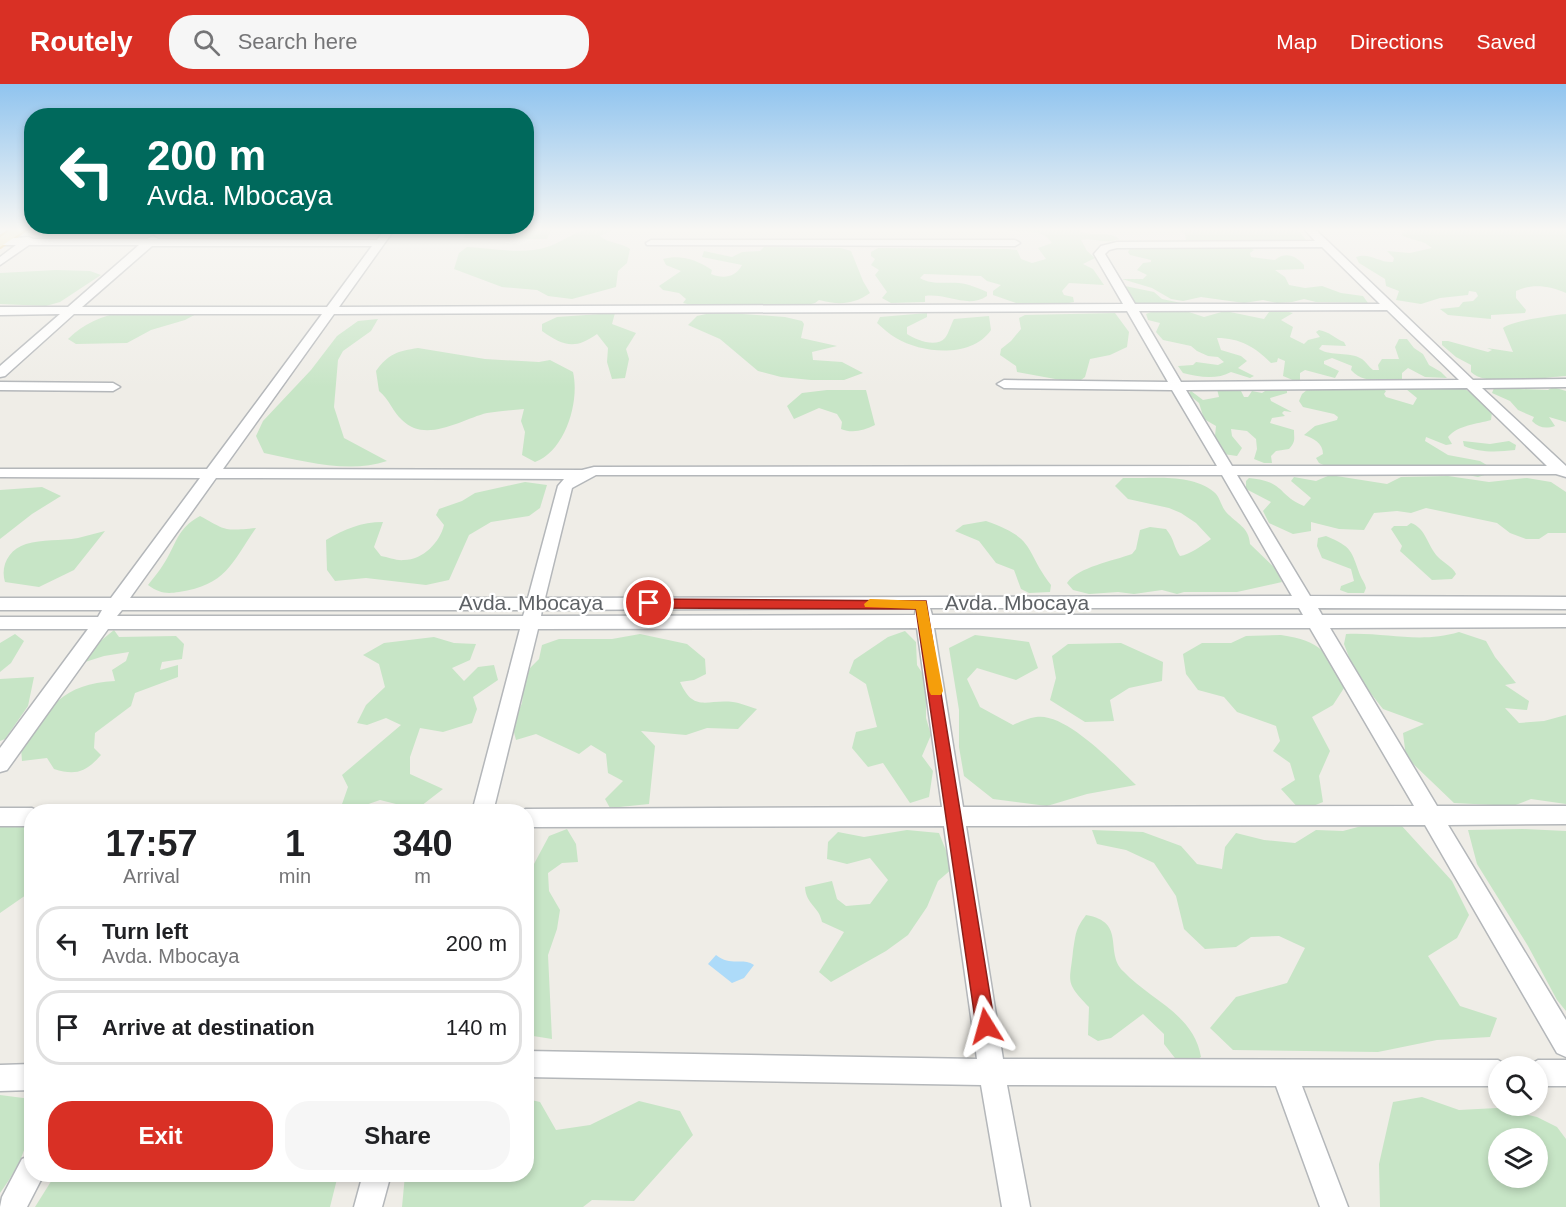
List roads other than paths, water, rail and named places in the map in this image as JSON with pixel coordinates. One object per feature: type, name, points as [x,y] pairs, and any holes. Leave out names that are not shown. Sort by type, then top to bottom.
[{"type":"street","points":[[0,373],[102,282]]},
{"type":"street","points":[[0,764],[352,282]]},
{"type":"street","points":[[1115,282],[1566,1044]]},
{"type":"street","points":[[1364,282],[1564,472]]},
{"type":"street","points":[[0,311],[334,308],[1389,307]]},
{"type":"street","points":[[1004,384],[1178,386],[1566,383]]},
{"type":"street","points":[[0,386],[113,387]]},
{"type":"street","points":[[484,804],[565,486],[576,478],[594,471],[1564,472]]},
{"type":"street","points":[[0,473],[584,475]]},
{"type":"street","name":"Avda. Mbocaya","points":[[0,604],[536,603],[923,613],[1305,601],[1566,603]]},
{"type":"street","points":[[923,613],[992,1072],[1016,1207]]},
{"type":"street","points":[[0,623],[530,623],[923,613],[1316,621],[1566,621]]},
{"type":"street","points":[[534,818],[1566,815]]},
{"type":"street","points":[[0,817],[24,817]]},
{"type":"street","points":[[534,1064],[992,1072],[1488,1073]]},
{"type":"street","points":[[1284,1073],[1334,1207]]},
{"type":"street","points":[[1548,1073],[1566,1073]]},
{"type":"street","points":[[0,1078],[24,1077]]},
{"type":"street","points":[[12,1207],[25,1182]]},
{"type":"street","points":[[368,1207],[375,1182]]},
{"type":"water","points":[[716,955],[721,959],[754,965],[744,978],[732,983],[708,964]]}]
